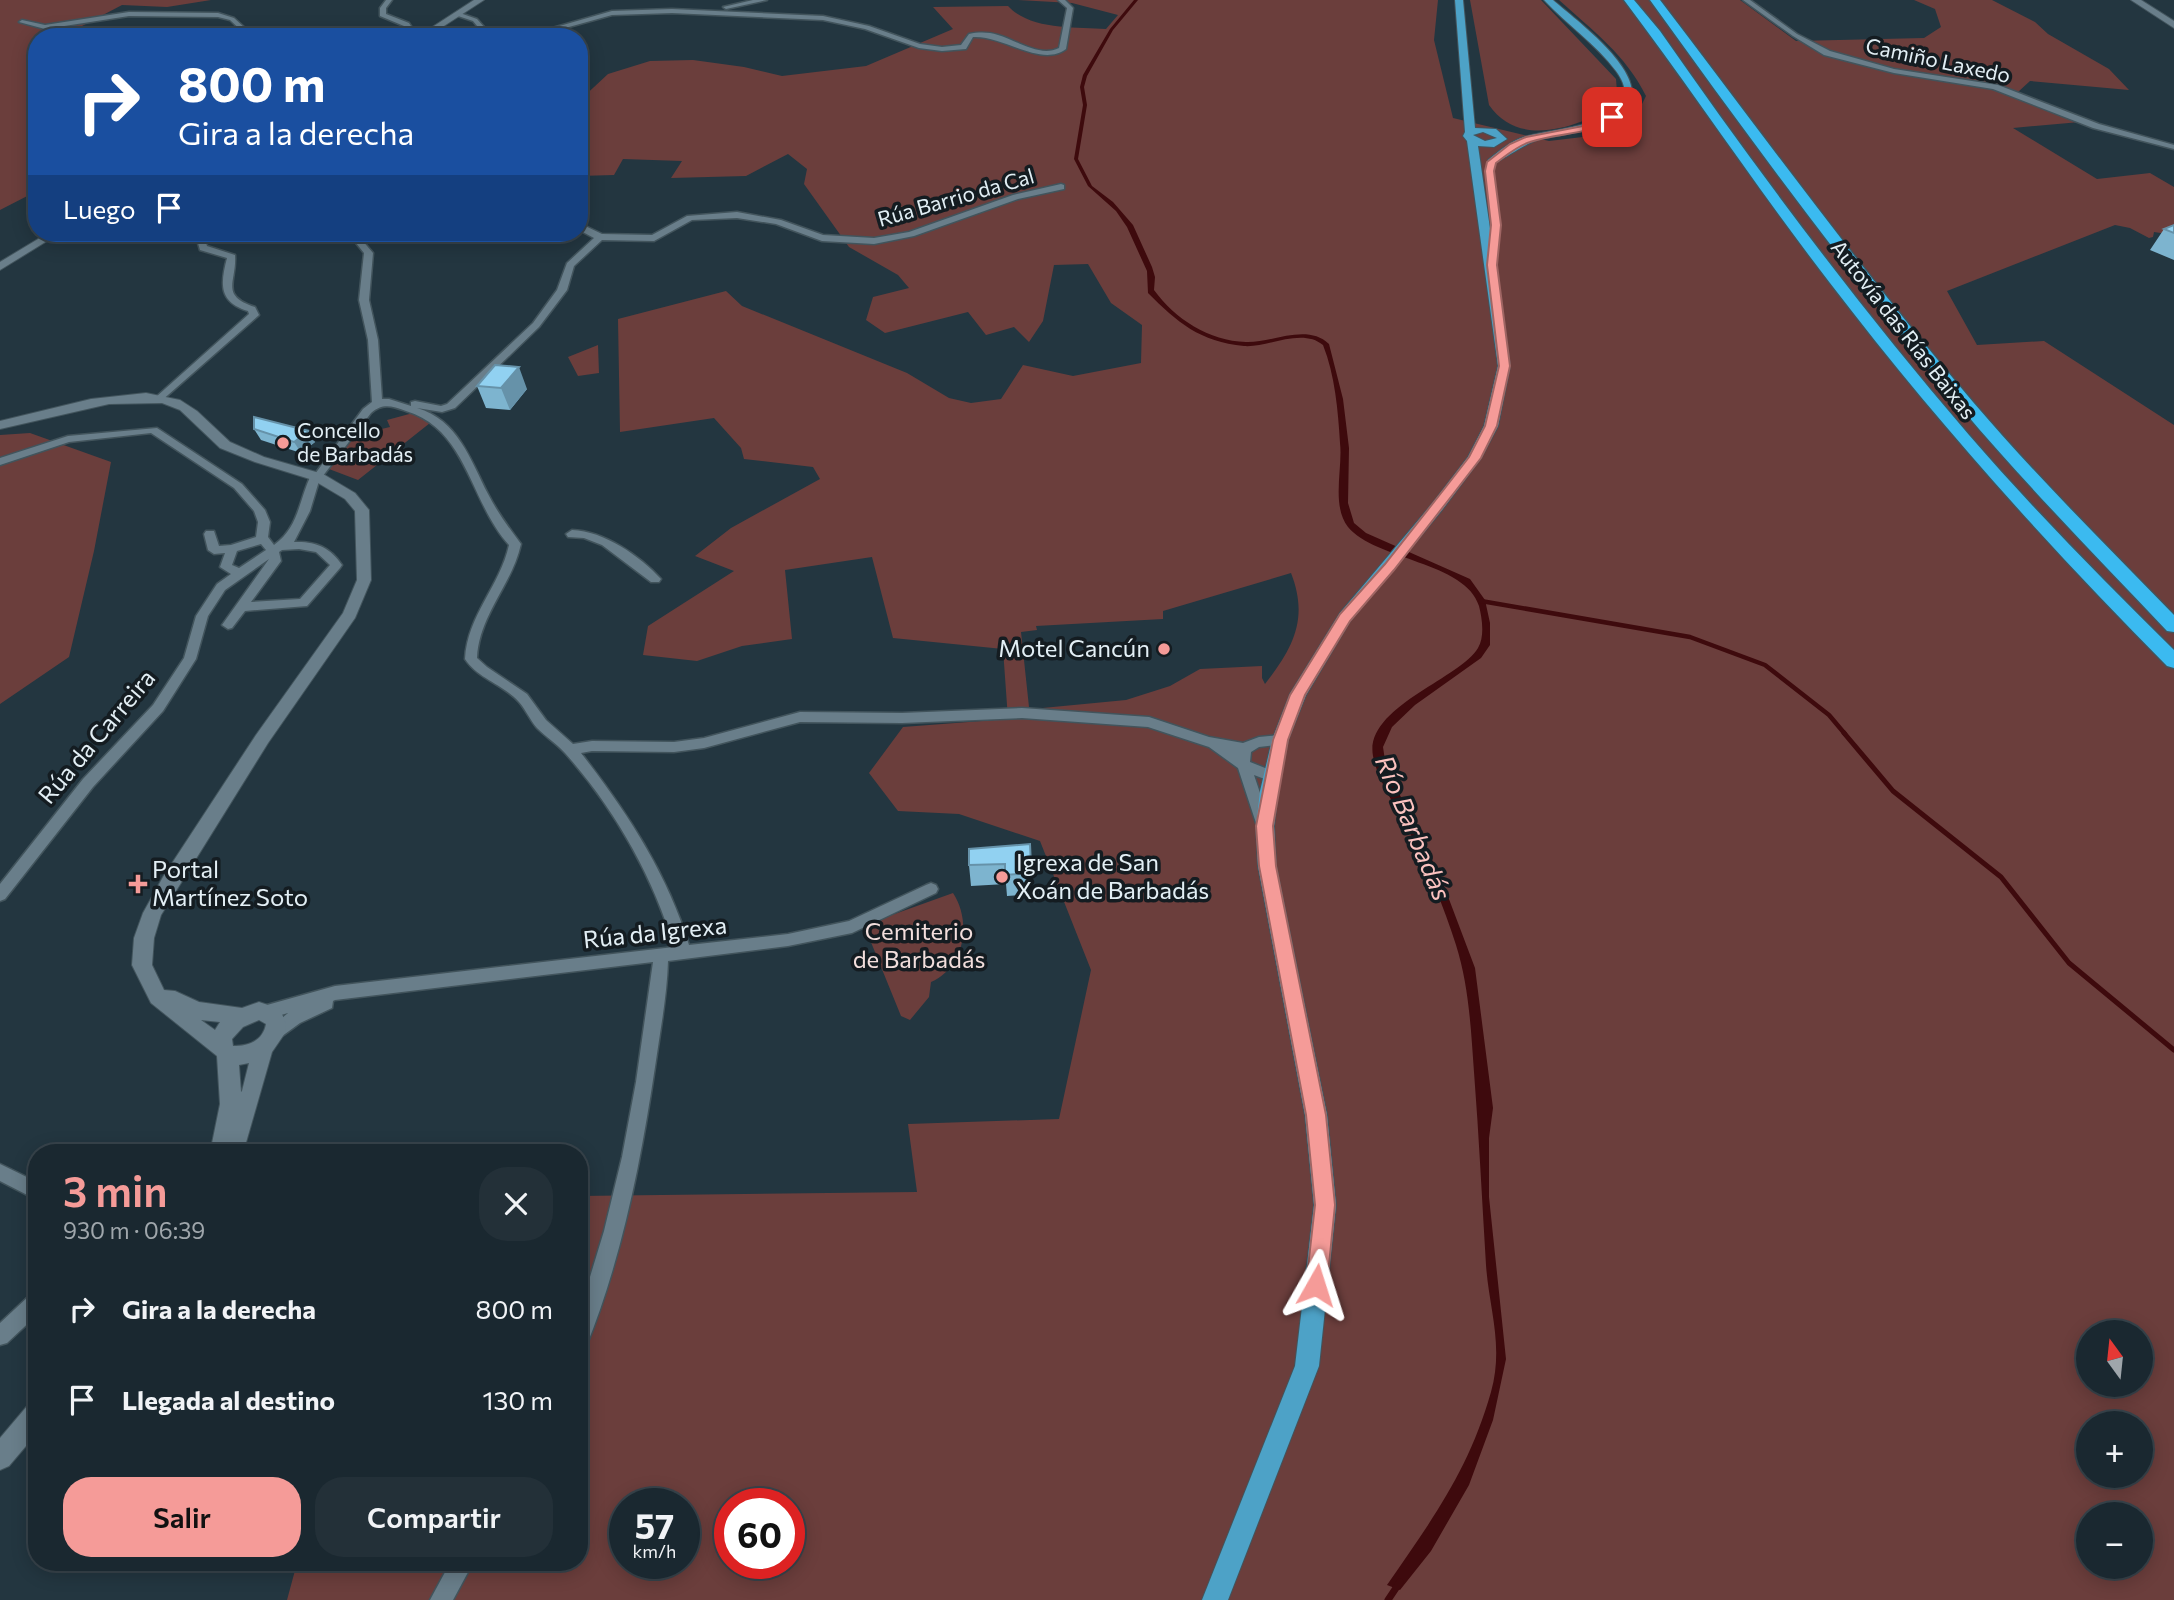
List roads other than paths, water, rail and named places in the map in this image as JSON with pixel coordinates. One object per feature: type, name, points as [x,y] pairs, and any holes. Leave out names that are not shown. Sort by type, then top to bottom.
[{"type":"highway","points":[[1622,0],[1670,53]]},
{"type":"highway","name":"Autovía das Rías Baixas","points":[[1629,0],[1835,281],[1962,440],[2174,661]]},
{"type":"highway","name":"Autovía das Rías Baixas","points":[[1655,0],[1863,277],[1968,406],[2036,483],[2174,626]]},
{"type":"main road","points":[[1459,0],[1468,20],[1476,79]]},
{"type":"main road","points":[[1215,1600],[1307,1366],[1325,1205],[1316,1115],[1267,866],[1265,826],[1280,740],[1298,695],[1345,617],[1390,567],[1474,458],[1491,426],[1504,366],[1492,265],[1471,136],[1459,0]]},
{"type":"main road","points":[[1471,136],[1495,138],[1520,133],[1553,134],[1591,127],[1625,107],[1630,95],[1627,80],[1605,54],[1548,0]]},
{"type":"main road","points":[[1484,118],[1520,133],[1513,146],[1491,166],[1495,138],[1484,118]]},
{"type":"main road","points":[[1492,265],[1496,225],[1493,198]]},
{"type":"street","points":[[389,0],[382,15],[412,28]]},
{"type":"street","points":[[435,28],[480,0]]},
{"type":"street","points":[[612,13],[630,0]]},
{"type":"street","points":[[712,12],[764,0]]},
{"type":"street","points":[[557,28],[612,13],[712,12],[823,18],[867,27],[919,46],[942,50],[963,47],[971,36],[991,34],[1049,56],[1062,50],[1070,8],[1061,0]]},
{"type":"street","name":"Camiño Laxedo","points":[[1746,0],[1798,37],[1826,53],[1894,71],[1995,87],[2096,126],[2174,147]]},
{"type":"street","points":[[2135,0],[2174,25]]},
{"type":"street","points":[[22,22],[45,27],[129,14],[218,15],[232,19],[242,28]]},
{"type":"street","points":[[457,14],[475,20],[482,28]]},
{"type":"street","name":"Rúa Barrio da Cal","points":[[588,231],[600,237],[654,238],[690,218],[737,215],[778,222],[822,238],[874,241],[911,234],[1017,197],[1062,187]]},
{"type":"street","points":[[383,402],[442,409],[452,406],[536,326],[562,290],[570,265],[600,237]]},
{"type":"street","points":[[0,267],[40,242]]},
{"type":"street","points":[[160,399],[254,315],[252,309],[234,302],[230,297],[228,273],[232,257],[203,248],[201,242]]},
{"type":"street","points":[[360,242],[369,253],[364,300],[383,402]]},
{"type":"street","points":[[0,425],[99,401],[122,398],[160,399],[189,408],[227,446],[317,477],[343,490],[357,501],[362,510],[364,580],[351,614],[262,739],[158,903],[144,938],[142,965],[147,979],[171,1010],[224,1050],[248,1055],[269,1041]]},
{"type":"street","points":[[383,402],[424,413],[456,439],[483,496],[505,533],[514,541],[511,566],[476,629],[471,659],[485,674],[520,696],[542,723],[570,750],[654,870],[683,951]]},
{"type":"street","name":"Rúa da Carreira","points":[[0,895],[88,783],[158,708],[190,659],[205,610],[221,587],[278,549],[298,526],[317,477],[367,411],[383,402]]},
{"type":"street","points":[[0,462],[68,439],[153,430],[238,486],[259,510],[264,522],[263,539]]},
{"type":"street","points":[[572,534],[588,533],[617,547],[633,565],[655,579]]},
{"type":"street","points":[[210,534],[214,550],[232,549],[263,539]]},
{"type":"street","points":[[242,607],[303,603],[336,565],[319,548],[278,549],[263,539]]},
{"type":"street","points":[[232,549],[226,567],[239,573]]},
{"type":"street","points":[[229,625],[274,563],[278,549]]},
{"type":"street","points":[[570,750],[592,746],[664,747],[704,743],[800,718],[902,718],[1021,713],[1149,722],[1208,742],[1244,748]]},
{"type":"street","points":[[1265,826],[1241,757],[1244,748],[1250,744],[1280,740]]},
{"type":"street","points":[[1208,742],[1244,765],[1273,776]]},
{"type":"street","name":"Rúa da Igrexa","points":[[267,1012],[335,993],[683,951],[736,948],[852,927],[931,889]]},
{"type":"street","points":[[588,1313],[607,1256],[632,1160],[657,999],[661,954]]},
{"type":"street","points":[[147,979],[163,994],[197,1011],[241,1016],[259,1011],[267,1012],[276,1021],[235,1144]]},
{"type":"street","name":"Rúa da Igrexa","points":[[269,1041],[309,1009],[374,988]]},
{"type":"street","points":[[223,1144],[232,1083],[221,1040],[228,1027],[241,1016]]},
{"type":"street","points":[[0,1172],[28,1187]]},
{"type":"street","points":[[0,1336],[28,1310]]},
{"type":"street","points":[[0,1457],[28,1424]]},
{"type":"street","points":[[441,1600],[458,1571]]},
{"type":"water","points":[[1134,0],[1138,0],[1113,30],[1087,76],[1084,87],[1087,105],[1078,159],[1092,186],[1113,202],[1133,225],[1152,267],[1155,277],[1154,290],[1162,301],[1183,319],[1206,333],[1232,341],[1256,342],[1300,334],[1320,338],[1329,344],[1343,399],[1349,448],[1348,503],[1354,523],[1366,533],[1470,579],[1485,600],[1490,623],[1490,645],[1481,658],[1415,705],[1392,727],[1383,747],[1386,767],[1441,878],[1475,968],[1493,1108],[1489,1138],[1489,1197],[1506,1359],[1493,1420],[1469,1485],[1431,1551],[1400,1590],[1387,1585],[1448,1493],[1472,1446],[1495,1375],[1496,1343],[1486,1265],[1472,1040],[1464,976],[1456,945],[1435,888],[1410,833],[1379,776],[1373,756],[1374,739],[1383,723],[1398,708],[1468,660],[1480,643],[1481,616],[1471,591],[1457,580],[1439,570],[1378,547],[1348,527],[1340,508],[1341,453],[1335,393],[1323,345],[1305,338],[1253,346],[1228,344],[1190,329],[1148,293],[1147,271],[1127,227],[1116,211],[1088,186],[1074,159],[1083,105],[1080,87],[1083,75],[1110,29]]},
{"type":"waterway","points":[[1481,601],[1690,637],[1765,665],[1829,715],[1845,734]]},
{"type":"waterway","points":[[1844,733],[1893,791],[2001,877],[2069,963],[2174,1050]]},
{"type":"waterway","name":"Río Barbadás","points":[[1388,1600],[1400,1582]]},
{"type":"place","name":"Concello de Barbadás","points":[[283,443]]},
{"type":"place","name":"Motel Cancún","points":[[1164,649]]},
{"type":"place","name":"Igrexa de San Xoán de Barbadás","points":[[1002,877]]},
{"type":"place","name":"Portal Martínez Soto","points":[[138,884]]},
{"type":"park label","name":"Cemiterio de Barbadás","points":[[919,946]]}]
